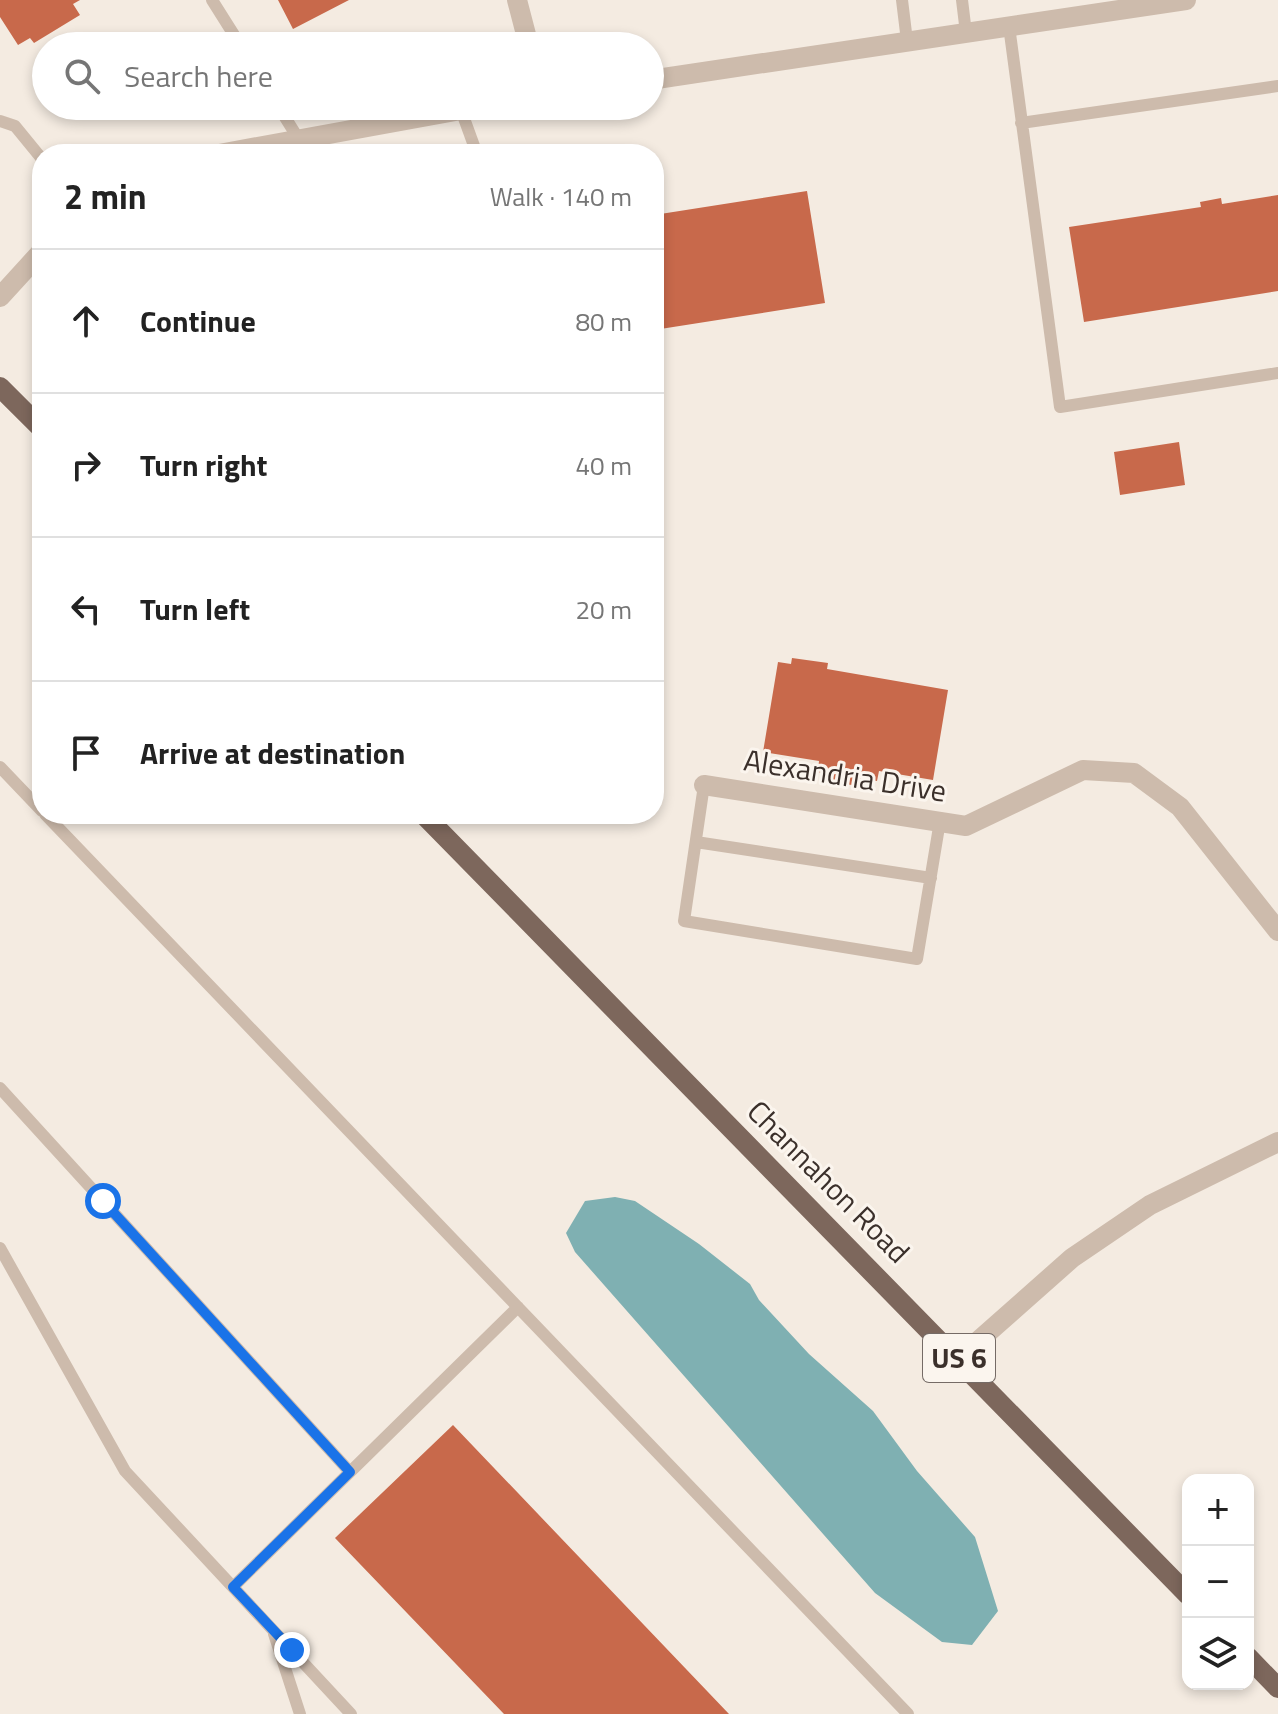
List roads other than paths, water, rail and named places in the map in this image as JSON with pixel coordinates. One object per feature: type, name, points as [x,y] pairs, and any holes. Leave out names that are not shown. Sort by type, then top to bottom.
[{"type":"main road","points":[[0,387],[32,419]]},
{"type":"main road","name":"Channahon Road","points":[[433,824],[1182,1589]]},
{"type":"main road","points":[[1254,1663],[1278,1688]]},
{"type":"street","points":[[517,0],[525,32]]},
{"type":"street","points":[[664,78],[1186,0]]},
{"type":"street","points":[[268,144],[403,120]]},
{"type":"street","points":[[0,297],[32,262]]},
{"type":"street","name":"Alexandria Drive","points":[[704,785],[966,826],[1083,770],[1134,773],[1180,807],[1278,931]]},
{"type":"street","points":[[959,1358],[1072,1258],[1111,1231],[1150,1205],[1278,1142]]},
{"type":"lane","points":[[212,0],[232,32]]},
{"type":"lane","points":[[902,0],[907,41]]},
{"type":"lane","points":[[962,0],[966,33]]},
{"type":"lane","points":[[1009,26],[1060,407],[1278,373]]},
{"type":"lane","points":[[1021,123],[1278,86]]},
{"type":"lane","points":[[287,120],[298,138]]},
{"type":"lane","points":[[465,120],[473,144]]},
{"type":"lane","points":[[0,121],[15,126],[32,147]]},
{"type":"lane","points":[[0,767],[32,800]]},
{"type":"lane","points":[[704,785],[684,921],[917,959],[940,821]]},
{"type":"lane","points":[[55,824],[908,1714]]},
{"type":"lane","points":[[696,842],[931,878]]},
{"type":"lane","points":[[0,1088],[350,1472]]},
{"type":"lane","points":[[0,1248],[125,1471],[351,1714]]},
{"type":"lane","points":[[233,1587],[518,1307]]},
{"type":"lane","points":[[272,1629],[300,1714]]},
{"type":"water","points":[[615,1197],[635,1201],[699,1244],[750,1284],[759,1300],[809,1354],[873,1411],[917,1471],[975,1537],[998,1611],[972,1645],[942,1642],[875,1593],[575,1252],[566,1233],[585,1201]]}]
